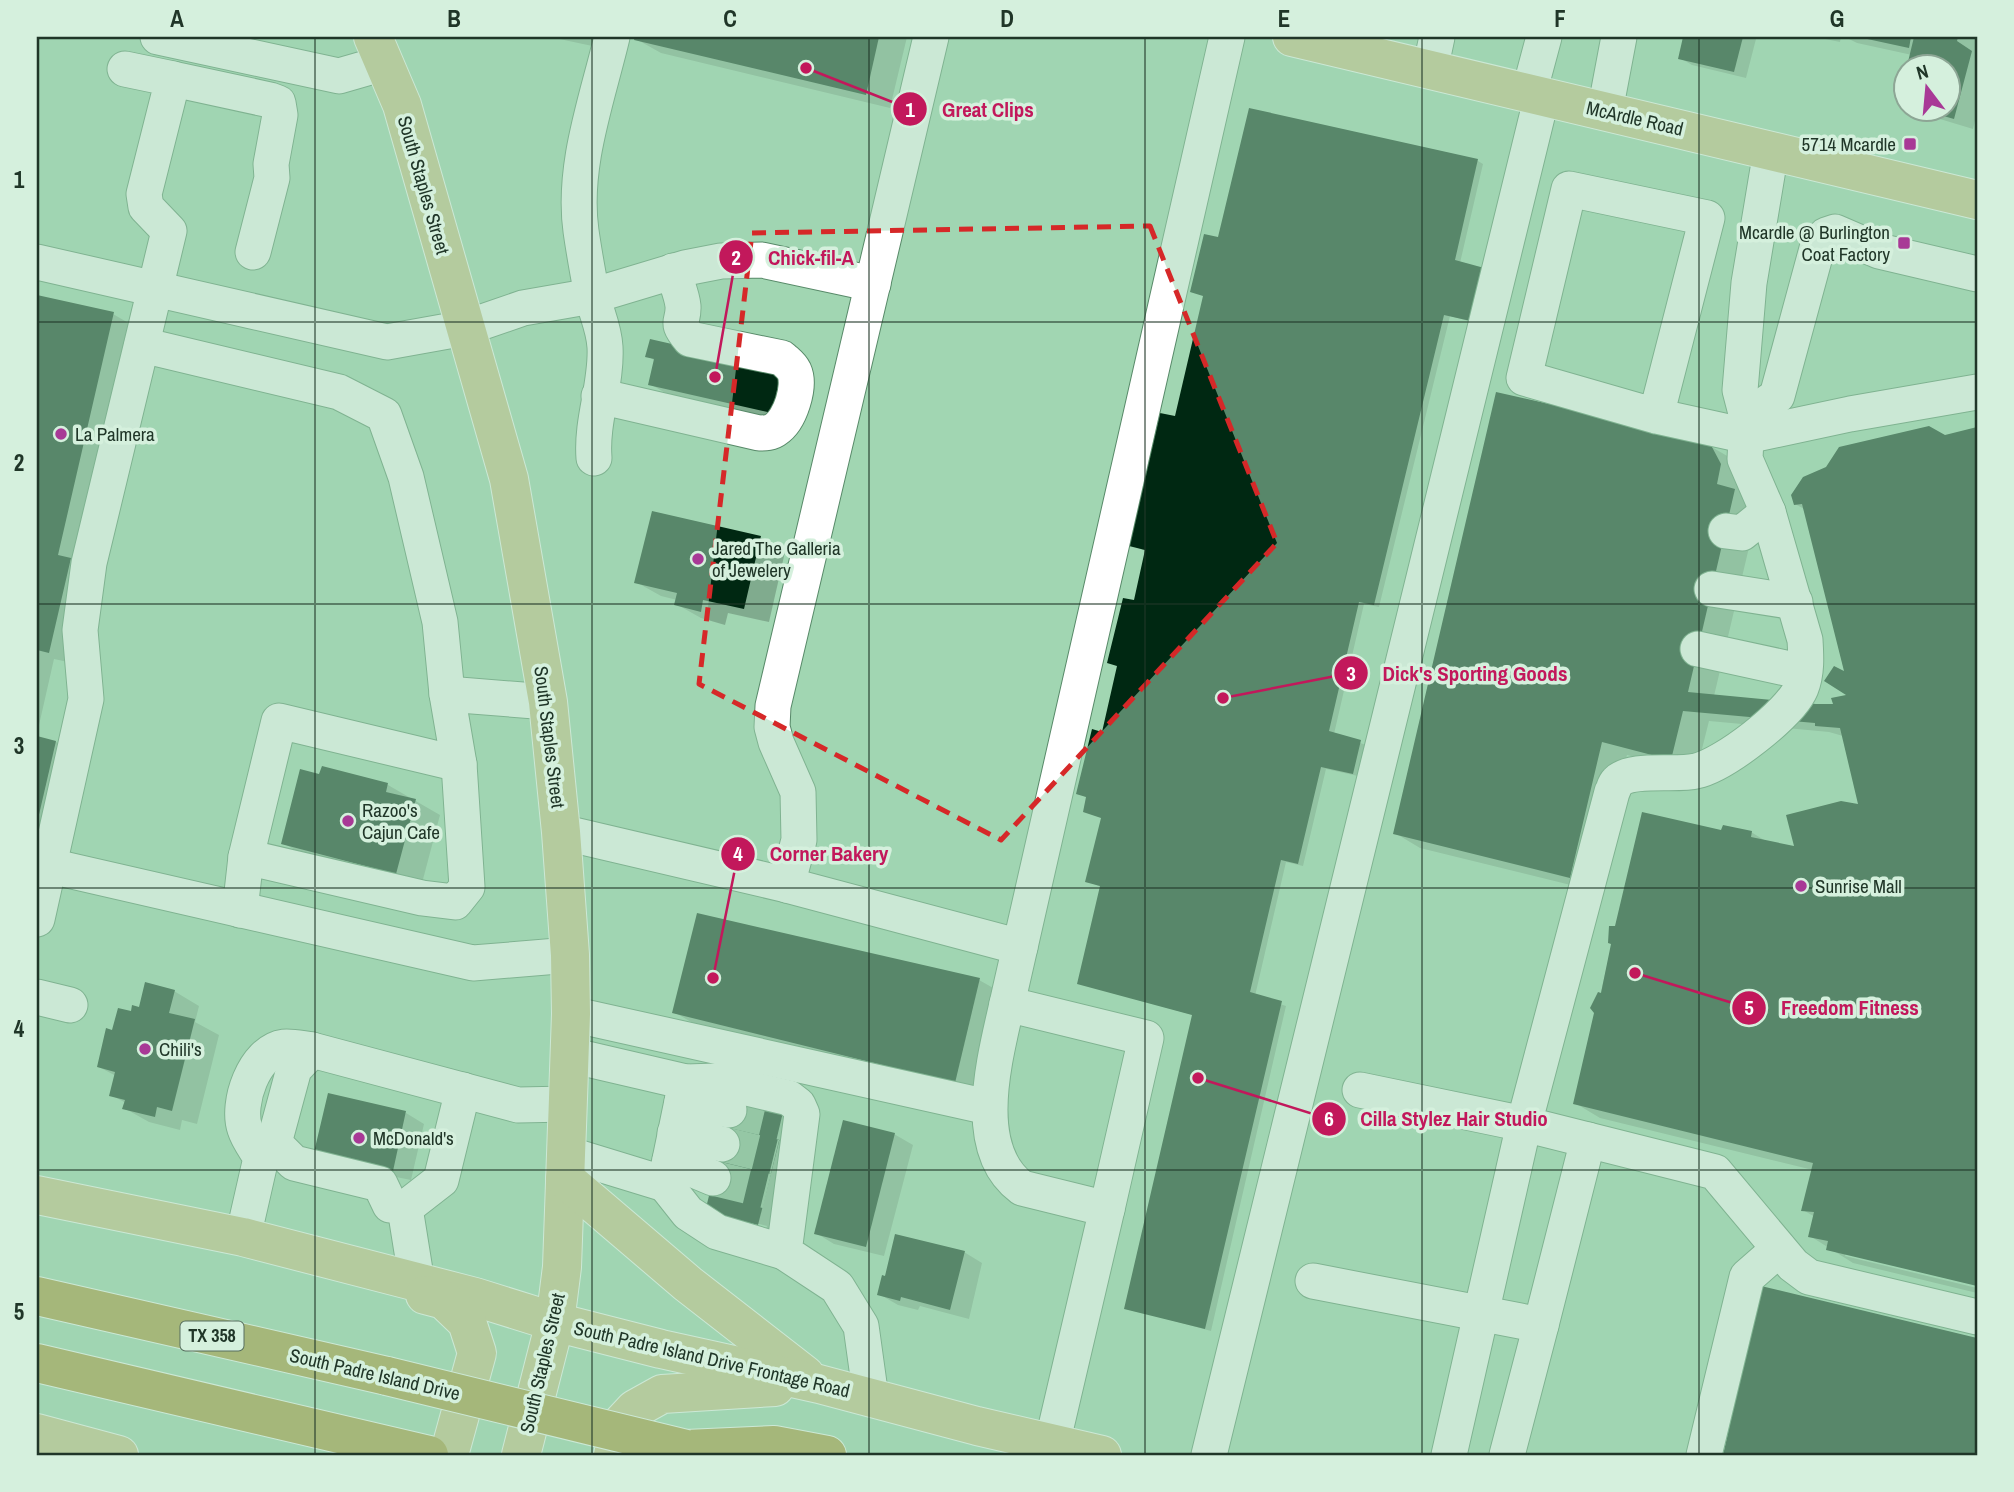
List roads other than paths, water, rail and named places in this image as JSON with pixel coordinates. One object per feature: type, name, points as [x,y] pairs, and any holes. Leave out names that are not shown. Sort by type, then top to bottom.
[{"type":"highway","name":"South Padre Island Drive","points":[[37,1296],[387,1376],[699,1452],[774,1445],[827,1455]]},
{"type":"highway","points":[[37,1363],[429,1455]]},
{"type":"main road","name":"McArdle Road","points":[[1292,37],[1434,53],[1535,95],[1977,200]]},
{"type":"main road","name":"South Staples Street","points":[[379,50],[401,105],[509,479],[548,702],[570,955],[571,1014],[566,1167],[562,1267],[555,1322],[521,1455]]},
{"type":"main road","points":[[566,1167],[688,1284],[789,1365],[819,1384]]},
{"type":"main road","name":"South Padre Island Drive Frontage Road","points":[[41,1193],[243,1237],[661,1349],[819,1384],[1102,1455]]},
{"type":"main road","points":[[243,1237],[259,1255],[444,1300],[467,1322],[477,1353],[449,1455]]},
{"type":"main road","points":[[614,1455],[621,1424],[635,1409],[662,1395],[819,1384]]},
{"type":"main road","points":[[37,1433],[119,1455]]},
{"type":"lane","points":[[159,37],[339,76],[379,50]]},
{"type":"lane","points":[[594,458],[592,437],[605,346],[592,296],[578,194],[581,169],[612,37]]},
{"type":"lane","points":[[787,886],[799,840],[798,792],[776,742],[772,727],[773,706],[931,37]]},
{"type":"lane","points":[[1107,1209],[1022,1188],[1013,1182],[997,1156],[988,1107],[989,1092],[1227,37]]},
{"type":"lane","points":[[1209,1455],[1535,95],[1544,37]]},
{"type":"lane","points":[[1605,111],[1619,37]]},
{"type":"lane","points":[[125,69],[278,103],[280,115],[271,164],[272,178],[253,252]]},
{"type":"lane","points":[[37,919],[42,864],[86,699],[80,630],[89,563],[169,231],[146,207],[144,194],[173,79]]},
{"type":"lane","points":[[1449,1455],[1524,1124],[1617,782],[1632,774],[1697,771],[1720,761],[1770,726],[1800,690],[1807,662],[1805,640],[1768,512],[1740,444],[1740,390],[1749,284],[1771,151]]},
{"type":"lane","points":[[1656,416],[1707,218],[1569,189],[1524,378],[1656,416],[1740,444],[1850,414],[1977,392]]},
{"type":"lane","points":[[1740,444],[1777,396],[1818,245],[1826,235],[1835,232],[1879,251],[1977,274]]},
{"type":"lane","points":[[37,262],[387,342],[466,328],[523,308],[592,296],[673,271],[721,261],[762,260],[873,284]]},
{"type":"lane","points":[[599,396],[759,433],[777,429],[789,413],[796,379],[790,364],[782,358],[690,339],[682,330],[680,320],[684,308],[673,271]]},
{"type":"lane","points":[[142,345],[339,393],[384,415],[406,477],[440,621],[447,694],[459,764],[467,887],[455,902],[422,898],[246,857]]},
{"type":"lane","points":[[1726,531],[1742,533],[1768,512]]},
{"type":"lane","points":[[1712,589],[1795,602]]},
{"type":"lane","points":[[1698,649],[1804,672]]},
{"type":"lane","points":[[447,694],[548,702]]},
{"type":"lane","points":[[240,909],[246,857],[279,720],[459,764]]},
{"type":"lane","points":[[561,832],[787,886],[1020,947]]},
{"type":"lane","points":[[42,864],[473,963],[570,955]]},
{"type":"lane","points":[[411,949],[422,898]]},
{"type":"lane","points":[[1007,1004],[1146,1038],[1052,1444]]},
{"type":"lane","points":[[571,1014],[988,1107]]},
{"type":"lane","points":[[243,1237],[261,1158],[244,1128],[242,1110],[251,1075],[260,1061],[282,1047],[303,1060],[463,1090],[518,1105],[568,1104]]},
{"type":"lane","points":[[570,1055],[676,1132],[713,1178]]},
{"type":"lane","points":[[303,1060],[272,1082],[260,1095],[258,1108],[263,1126],[274,1143],[294,1163],[380,1184],[398,1207],[417,1283]]},
{"type":"lane","points":[[784,1252],[779,1194],[792,1125],[802,1114],[798,1105],[789,1098],[716,1081],[676,1132],[688,1213],[717,1232],[784,1252],[837,1287],[862,1326],[871,1398]]},
{"type":"lane","points":[[257,1176],[398,1207],[441,1180],[463,1090]]},
{"type":"lane","points":[[1360,1090],[1524,1124],[1716,1172],[1793,1265],[1809,1277],[1977,1317]]},
{"type":"lane","points":[[566,1167],[676,1132],[729,1110]]},
{"type":"lane","points":[[676,1132],[722,1144]]},
{"type":"lane","points":[[1507,1455],[1588,1140]]},
{"type":"lane","points":[[1704,1455],[1747,1277],[1779,1249]]},
{"type":"lane","points":[[1313,1281],[1541,1325]]},
{"type":"tunnel","points":[[729,1110],[784,1123]]},
{"type":"tunnel","points":[[722,1144],[775,1157]]},
{"type":"tunnel","points":[[713,1178],[767,1191]]},
{"type":"place","name":"Great Clips","points":[[806,68]]},
{"type":"place","name":"5714 Mcardle","points":[[1910,144]]},
{"type":"place","name":"Mcardle @ Burlington Coat Factory","points":[[1904,243]]},
{"type":"place","name":"Chick-fil-A","points":[[715,377]]},
{"type":"place","name":"La Palmera","points":[[61,434]]},
{"type":"place","name":"Jared The Galleria of Jewelery","points":[[698,559]]},
{"type":"place","name":"Dick's Sporting Goods","points":[[1223,698]]},
{"type":"place","name":"Razoo's Cajun Cafe","points":[[348,821]]},
{"type":"place","name":"Sunrise Mall","points":[[1801,886]]},
{"type":"place","name":"Freedom Fitness","points":[[1635,973]]},
{"type":"place","name":"Corner Bakery","points":[[713,978]]},
{"type":"place","name":"Chili's","points":[[145,1049]]},
{"type":"place","name":"Cilla Stylez Hair Studio","points":[[1198,1078]]},
{"type":"place","name":"McDonald's","points":[[359,1138]]}]
